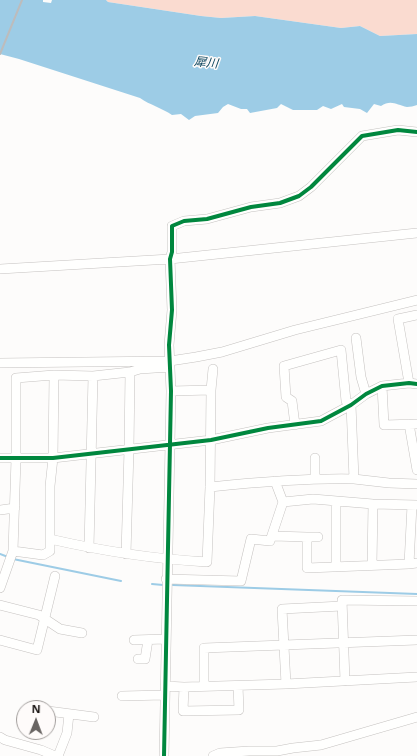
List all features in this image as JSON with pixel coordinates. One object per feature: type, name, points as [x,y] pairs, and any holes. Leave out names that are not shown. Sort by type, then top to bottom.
[{"type":"street","points":[[164,756],[166,579],[171,391],[169,345],[172,310],[170,259],[172,252],[172,226],[180,222],[207,219],[251,207],[280,202],[299,196],[311,187],[362,136],[398,130],[417,132]]},
{"type":"street","points":[[0,269],[170,259],[417,233]]},
{"type":"street","points":[[0,588],[2,576],[13,551],[16,459],[16,378],[54,375],[93,376],[130,372],[222,352],[295,330],[417,300]]},
{"type":"street","points":[[0,458],[53,458],[91,454],[211,440],[268,428],[321,421],[382,386],[413,384],[398,319],[417,315]]},
{"type":"street","points":[[356,338],[361,377],[366,394]]},
{"type":"street","points":[[295,424],[292,401],[286,397],[284,366],[341,350],[346,401],[351,405],[354,479]]},
{"type":"street","points":[[0,363],[170,364]]},
{"type":"street","points":[[50,539],[89,548],[167,560],[208,562],[213,369]]},
{"type":"street","points":[[126,554],[130,372]]},
{"type":"street","points":[[13,551],[43,555],[50,551],[50,486],[53,458],[54,375]]},
{"type":"street","points":[[89,548],[93,376]]},
{"type":"street","points":[[382,386],[384,425],[413,424],[417,470]]},
{"type":"street","points":[[171,391],[212,390]]},
{"type":"street","points":[[314,478],[315,458]]},
{"type":"street","points":[[210,487],[314,478],[354,479],[389,483],[417,484]]},
{"type":"street","points":[[166,579],[241,581],[251,539],[270,541],[273,536],[283,502],[275,481]]},
{"type":"street","points":[[283,502],[313,499],[373,504],[414,505],[413,564],[307,568],[307,537]]},
{"type":"street","points":[[336,501],[336,567]]},
{"type":"street","points":[[372,565],[373,504]]},
{"type":"street","points":[[0,510],[15,508]]},
{"type":"street","points":[[273,536],[318,537]]},
{"type":"street","points":[[0,640],[37,650],[55,576]]},
{"type":"street","points":[[345,681],[342,600],[417,600]]},
{"type":"street","points":[[0,606],[39,615],[60,629],[82,633]]},
{"type":"street","points":[[286,684],[282,610],[342,606]]},
{"type":"street","points":[[134,640],[166,639]]},
{"type":"street","points":[[138,659],[145,659],[148,640]]},
{"type":"street","points":[[204,686],[204,648],[344,644],[417,640]]},
{"type":"street","points":[[122,696],[184,687],[286,684],[417,677]]},
{"type":"street","points":[[184,687],[183,711],[239,710],[238,686]]},
{"type":"street","points":[[56,712],[94,717]]},
{"type":"street","points":[[58,756],[67,733],[69,714]]},
{"type":"street","points":[[213,756],[220,753],[249,750],[277,751],[321,745],[415,716],[417,717]]},
{"type":"street","points":[[0,737],[5,740],[41,750],[55,756]]},
{"type":"shaded area","points":[[106,0],[417,0],[417,34],[380,36],[360,26],[341,28],[255,16],[221,18],[201,16],[108,2]]},
{"type":"water","name":"犀川","points":[[0,0],[43,0],[43,2],[51,3],[52,0],[106,0],[108,2],[201,16],[221,18],[255,16],[341,28],[360,26],[380,36],[417,34],[417,105],[407,107],[394,103],[388,103],[381,106],[374,104],[367,113],[360,109],[344,107],[342,104],[331,109],[323,106],[317,110],[293,110],[281,104],[277,108],[250,113],[247,109],[241,109],[228,104],[218,113],[195,116],[189,120],[181,114],[172,115],[140,98],[0,54]]},
{"type":"waterway","points":[[0,554],[8,557]]},
{"type":"waterway","points":[[13,559],[121,581]]},
{"type":"waterway","points":[[152,584],[163,585]]},
{"type":"waterway","points":[[173,585],[417,594]]},
{"type":"railway","points":[[0,54],[22,0]]},
{"type":"cycle path","points":[[164,756],[171,391],[169,345],[172,310],[170,259],[172,252],[172,226],[184,221],[207,219],[251,207],[280,203],[299,196],[311,187],[362,136],[398,130],[417,132]]},
{"type":"cycle path","points":[[0,458],[53,458],[211,440],[268,428],[321,421],[382,386],[409,383],[417,384]]}]
